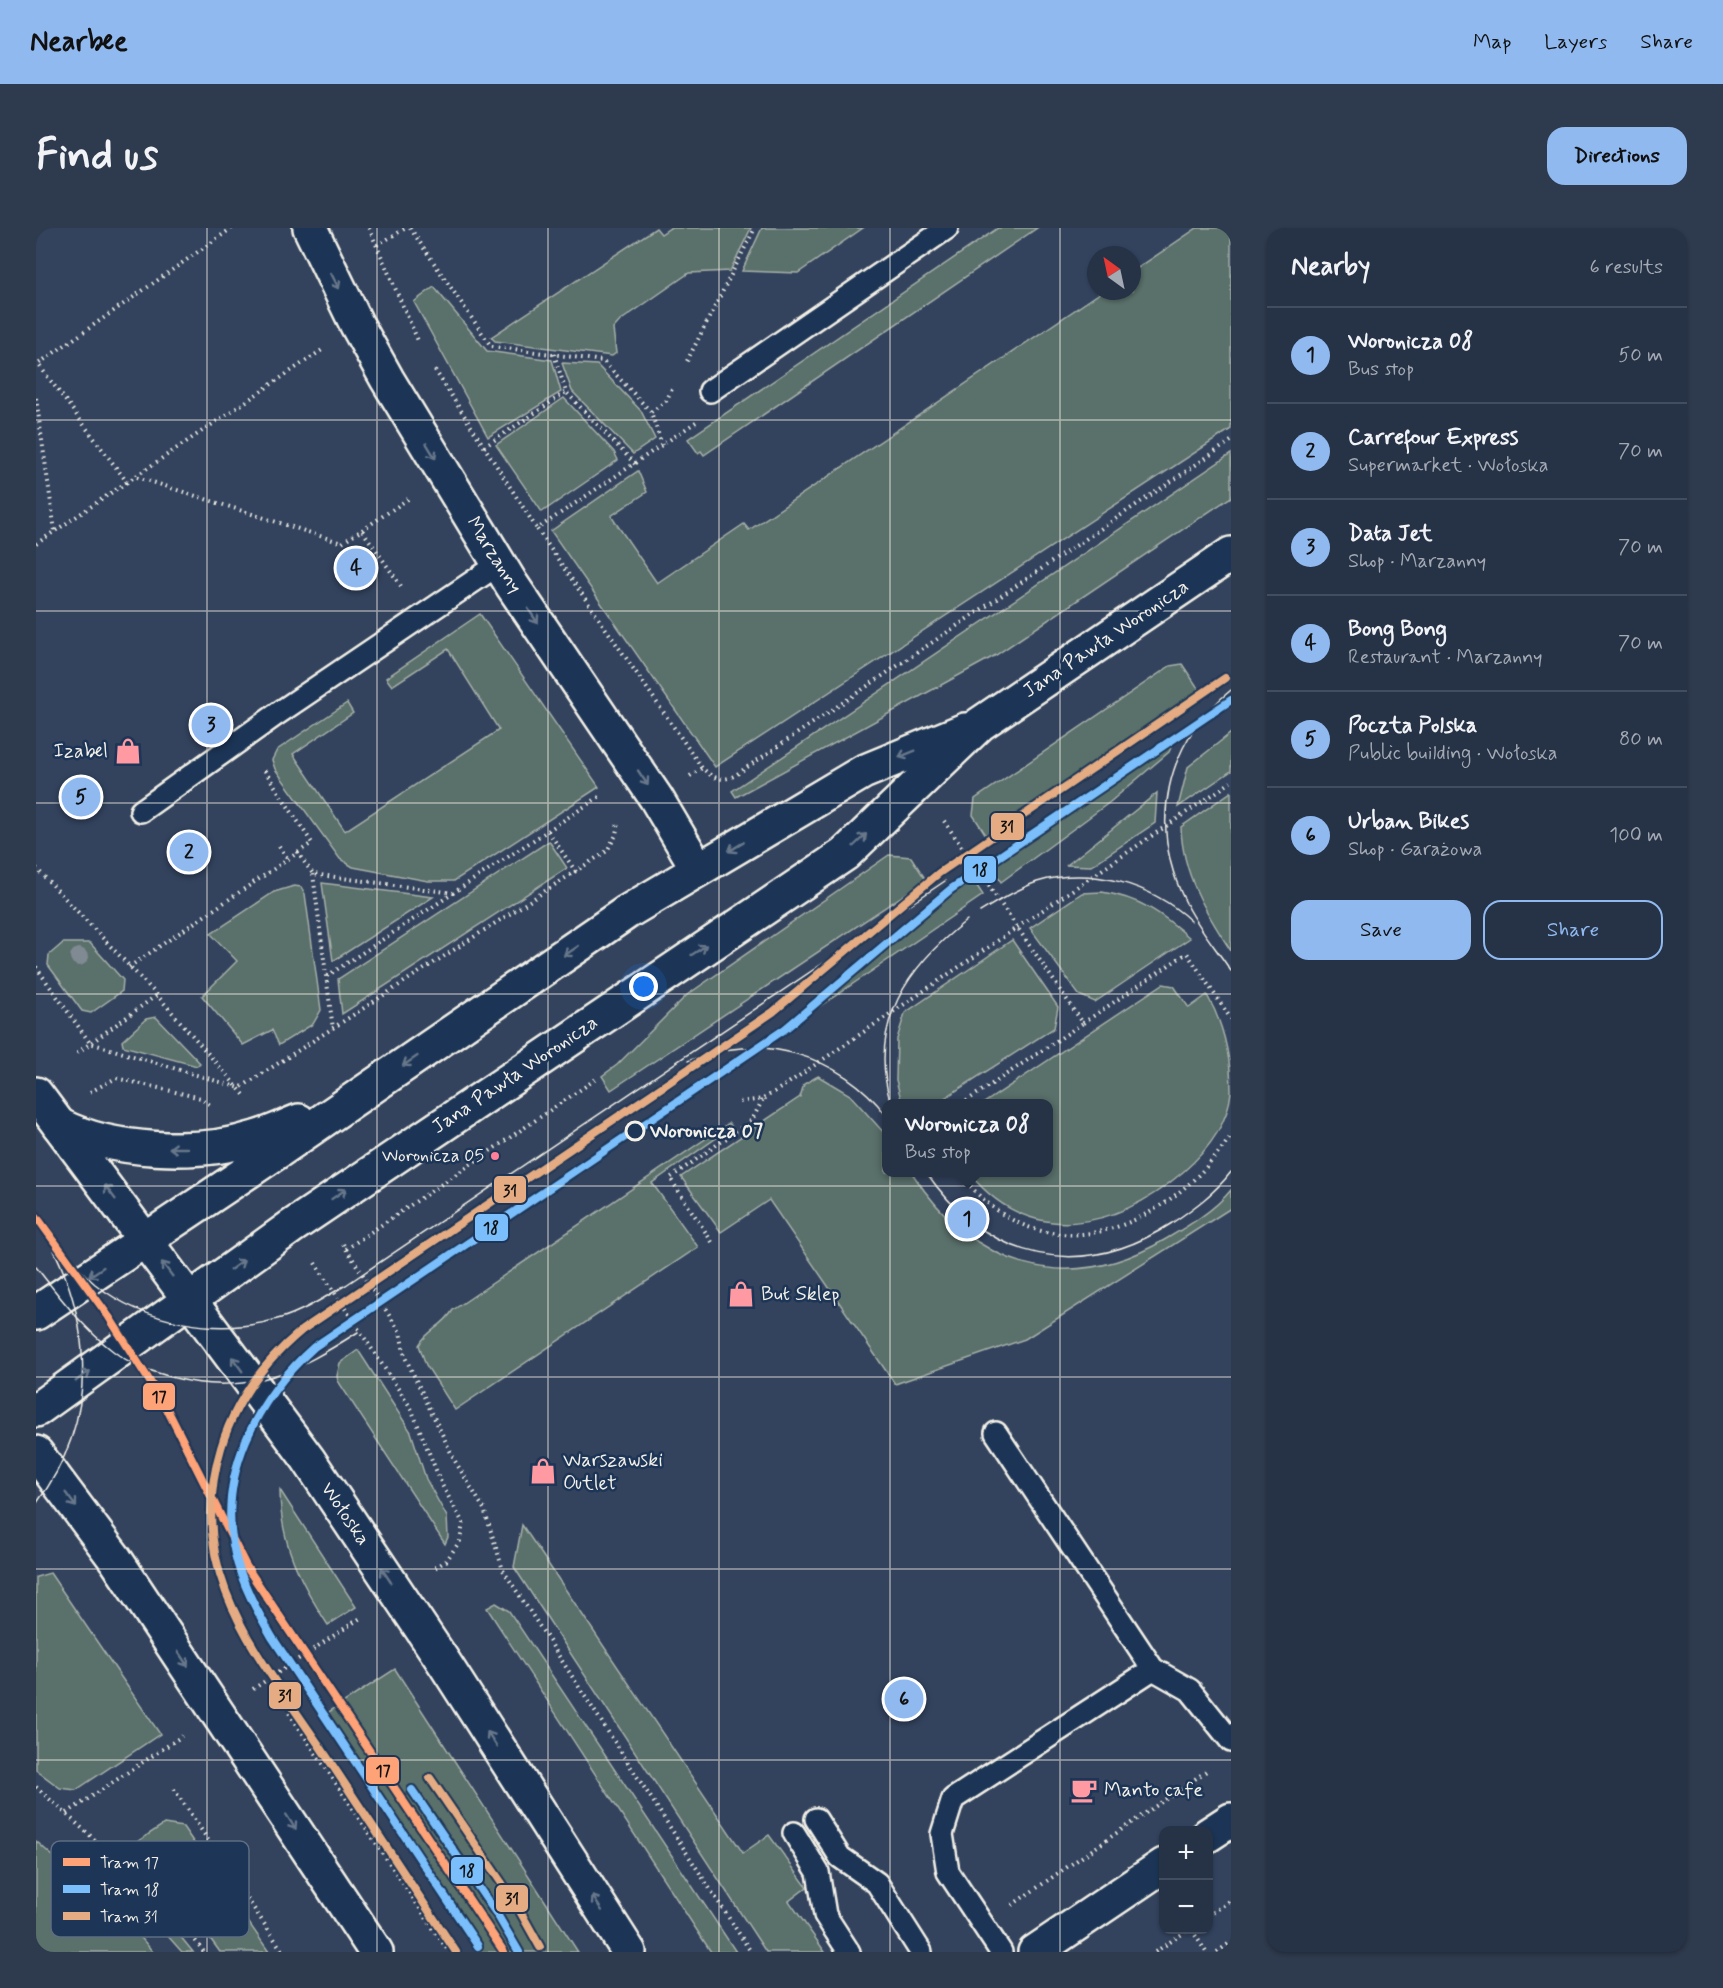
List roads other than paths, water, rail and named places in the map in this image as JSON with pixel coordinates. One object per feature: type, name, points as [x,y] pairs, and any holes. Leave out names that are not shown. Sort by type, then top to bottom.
[{"type":"street","name":"Marzanny","points":[[310,228],[352,316],[387,379],[506,575],[656,798],[698,869]]},
{"type":"street","name":"Jana Pawła Woronicza","points":[[36,1410],[318,1208],[845,854],[980,724],[1231,554]]},
{"type":"street","name":"Jana Pawła Woronicza","points":[[36,1313],[618,919],[698,869],[862,772],[980,724]]},
{"type":"street","name":"Wołoska","points":[[36,1094],[314,1469],[445,1664],[629,1952]]},
{"type":"street","points":[[59,1125],[96,1140],[160,1148],[221,1146],[269,1133],[353,1100]]},
{"type":"street","points":[[36,1453],[129,1578],[376,1952]]},
{"type":"street","points":[[1213,1832],[1231,1820]]},
{"type":"street","points":[[1035,1952],[1159,1868]]},
{"type":"lane","points":[[710,391],[947,228]]},
{"type":"lane","points":[[141,811],[277,714],[422,616],[506,575]]},
{"type":"lane","points":[[996,1433],[1153,1669],[1190,1690],[1231,1741]]},
{"type":"lane","points":[[1001,1952],[948,1872],[942,1834],[953,1799],[1153,1669]]},
{"type":"lane","points":[[816,1819],[840,1857],[877,1883],[921,1952]]},
{"type":"lane","points":[[794,1833],[818,1872],[825,1915],[849,1952]]},
{"type":"tram line","name":"31","points":[[456,1952],[251,1643],[233,1608],[219,1572],[212,1533],[212,1492],[227,1430],[252,1383],[275,1355],[302,1330],[773,1012],[939,873],[1225,678]]},
{"type":"tram line","points":[[1231,690],[1209,711],[1191,735],[1178,760],[1169,787],[1166,815],[1167,843],[1174,872],[1185,901],[1231,971]]},
{"type":"tram line","name":"18","points":[[478,1946],[272,1637],[246,1587],[235,1554],[231,1525],[231,1496],[246,1440],[259,1414],[293,1367],[314,1347],[785,1029],[951,889],[1231,700]]},
{"type":"tram line","points":[[980,912],[1037,882],[1078,876],[1099,878],[1139,888],[1158,897],[1191,921]]},
{"type":"tram line","points":[[58,1244],[95,1284],[115,1298],[160,1317],[184,1323],[233,1326],[258,1324],[290,1315],[346,1285],[945,881]]},
{"type":"tram line","points":[[890,1099],[885,1075],[884,1048],[889,1023],[898,999],[911,977],[927,957],[967,920]]},
{"type":"tram line","points":[[688,1061],[714,1052],[742,1048],[769,1049],[796,1054],[822,1063],[846,1077],[867,1094],[882,1111]]},
{"type":"tram line","points":[[930,1177],[951,1202],[978,1226],[1007,1243],[1038,1253],[1071,1257],[1104,1253],[1138,1241],[1172,1223],[1218,1187],[1231,1172]]},
{"type":"tram line","name":"17","points":[[36,1216],[109,1317],[166,1407],[246,1566],[504,1952]]},
{"type":"tram line","points":[[36,1217],[55,1252],[69,1288],[79,1325],[82,1361],[81,1398],[73,1434],[58,1470],[36,1504]]},
{"type":"tram line","points":[[36,1267],[81,1322],[113,1351],[142,1368],[175,1378],[201,1383],[226,1384],[271,1377],[293,1369],[358,1332]]},
{"type":"tram line","name":"31","points":[[430,1778],[516,1904],[540,1947]]},
{"type":"tram line","name":"18","points":[[412,1790],[498,1916],[519,1952]]},
{"type":"place","name":"Bong Bong","points":[[356,568]]},
{"type":"place","name":"Data Jet","points":[[211,725]]},
{"type":"place","name":"Izabel","points":[[128,751]]},
{"type":"place","name":"Poczta Polska","points":[[81,797]]},
{"type":"place","name":"Carrefour Express","points":[[189,852]]},
{"type":"place","name":"Woronicza 07","points":[[635,1131]]},
{"type":"place","name":"Woronicza 05","points":[[495,1156]]},
{"type":"place","name":"Woronicza 08","points":[[967,1219]]},
{"type":"place","name":"But Sklep","points":[[741,1294]]},
{"type":"place","name":"Warszawski Outlet","points":[[543,1471]]},
{"type":"place","name":"Urban Bikes","points":[[904,1699]]},
{"type":"place","name":"Manto cafe","points":[[1084,1790]]}]
